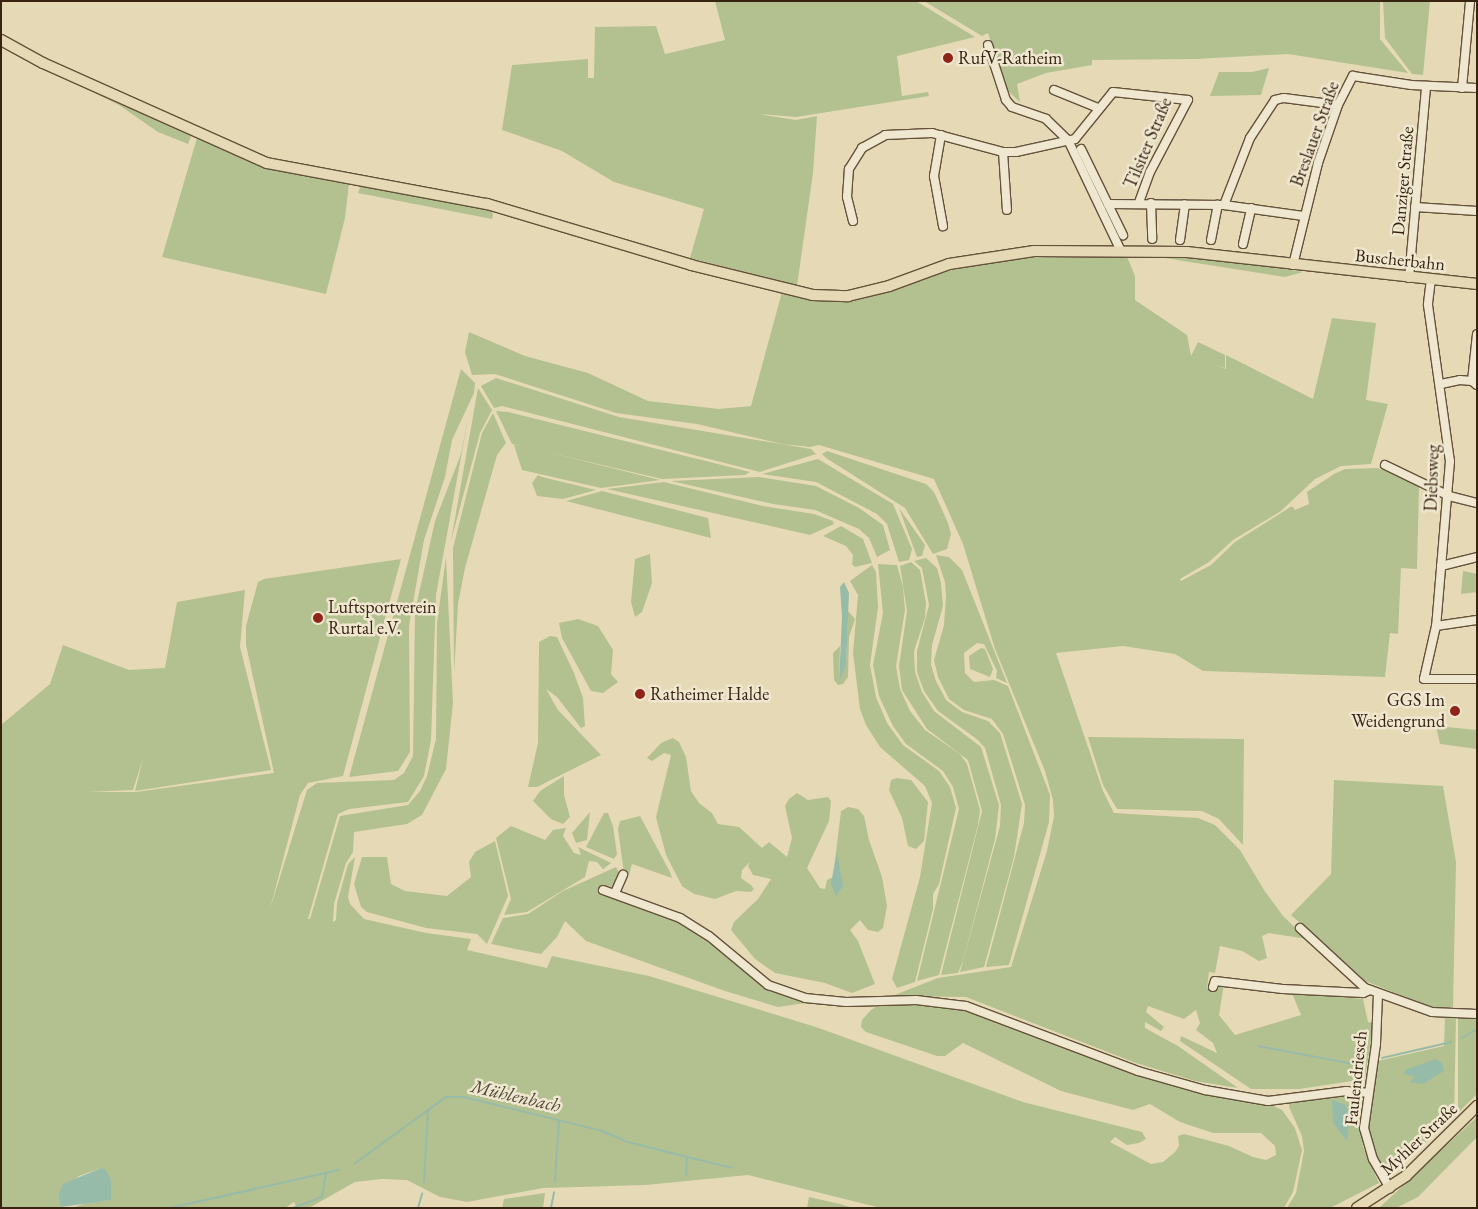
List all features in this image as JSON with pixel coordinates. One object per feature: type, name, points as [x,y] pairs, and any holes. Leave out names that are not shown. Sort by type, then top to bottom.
[{"type":"main road","name":"Buscherbahn","points":[[1,40],[43,64],[268,163],[486,204],[691,265],[813,295],[854,294],[949,264],[1008,253],[1121,251],[1187,252],[1477,284]]},
{"type":"main road","name":"Myhler Straße","points":[[1357,1208],[1390,1189],[1477,1106]]},
{"type":"street","points":[[1462,88],[1470,1]]},
{"type":"street","points":[[1468,24],[1477,24]]},
{"type":"street","points":[[988,46],[1006,100],[1012,107],[1046,119],[1068,140],[1121,251]]},
{"type":"street","name":"Breslauer Straße","points":[[1293,265],[1303,216],[1338,105],[1353,76],[1426,86],[1477,88]]},
{"type":"street","name":"Danziger Straße","points":[[1409,278],[1426,86]]},
{"type":"street","points":[[1054,90],[1098,108]]},
{"type":"street","name":"Tilsiter Straße","points":[[1068,140],[1075,139],[1098,108],[1113,92],[1188,100],[1150,172],[1139,203]]},
{"type":"street","points":[[1211,240],[1220,205],[1250,138],[1275,100],[1284,98],[1338,105]]},
{"type":"street","points":[[853,221],[847,180],[862,148],[885,135],[900,132],[941,135],[1003,152],[1032,150],[1068,140]]},
{"type":"street","points":[[941,135],[934,176],[942,226]]},
{"type":"street","points":[[1081,149],[1123,235]]},
{"type":"street","points":[[1003,152],[1007,210]]},
{"type":"street","points":[[1151,203],[1152,239]]},
{"type":"street","points":[[1108,204],[1220,205],[1303,216]]},
{"type":"street","points":[[1180,240],[1186,204]]},
{"type":"street","points":[[1415,207],[1477,211]]},
{"type":"street","points":[[1243,244],[1250,208]]},
{"type":"street","name":"Diebsweg","points":[[1431,279],[1428,305],[1441,384],[1450,461],[1449,496],[1436,626],[1424,678],[1477,679]]},
{"type":"street","points":[[1441,384],[1474,383],[1477,334]]},
{"type":"street","points":[[1385,465],[1449,496],[1477,503]]},
{"type":"street","points":[[1441,566],[1477,557]]},
{"type":"street","points":[[1436,626],[1477,620]]},
{"type":"street","points":[[615,893],[623,875]]},
{"type":"street","points":[[604,890],[680,918],[709,936],[768,985],[805,998],[827,1002],[916,1000],[966,1006],[1138,1071],[1205,1090],[1268,1101],[1346,1091],[1367,1093]]},
{"type":"street","points":[[1300,928],[1336,963],[1370,990],[1378,994],[1432,1012],[1477,1014]]},
{"type":"street","points":[[1213,988],[1215,980],[1283,989],[1363,993],[1370,990]]},
{"type":"street","name":"Faulendriesch","points":[[1378,994],[1376,1044],[1367,1093],[1366,1138],[1377,1169],[1390,1189]]},
{"type":"shaded area","points":[[715,1],[916,1],[975,37],[897,56],[902,96],[928,92],[929,96],[796,117],[758,114],[796,120],[817,116],[813,173],[797,286],[690,258],[704,209],[614,182],[562,151],[502,130],[512,65],[588,59],[588,78],[594,78],[595,27],[656,26],[665,54],[725,40]]},
{"type":"shaded area","points":[[924,1],[1380,1],[1380,39],[1408,73],[1288,54],[1196,59],[1092,60],[1092,65],[1046,73],[1017,84],[1020,102],[1006,89],[988,33],[982,36]]},
{"type":"shaded area","points":[[1383,1],[1430,1],[1423,75],[1412,74],[1385,38]]},
{"type":"shaded area","points":[[1269,68],[1261,95],[1210,96],[1219,72],[1252,72]]},
{"type":"shaded area","points":[[55,73],[191,136],[188,144],[158,132],[119,105]]},
{"type":"shaded area","points":[[197,138],[258,163],[349,183],[345,218],[326,294],[162,257]]},
{"type":"shaded area","points":[[361,185],[491,209],[493,215],[492,219],[358,193]]},
{"type":"shaded area","points":[[1126,254],[1135,276],[1135,300],[1187,335],[1191,356],[1198,342],[1225,355],[1225,368],[1216,365],[1226,369],[1226,355],[1313,399],[1332,318],[1376,323],[1366,400],[1388,404],[1371,464],[1341,466],[1315,479],[1281,511],[1233,540],[1209,562],[1180,579],[1181,581],[1211,565],[1235,542],[1292,506],[1295,510],[1309,504],[1307,492],[1334,474],[1345,469],[1377,468],[1395,474],[1419,486],[1417,569],[1401,568],[1398,634],[1390,633],[1385,677],[1203,671],[1175,654],[1123,646],[1056,653],[1103,791],[1114,813],[1198,818],[1215,825],[1240,850],[1264,890],[1283,916],[1307,939],[1269,933],[1262,936],[1267,958],[1259,961],[1242,951],[1220,946],[1215,973],[1209,972],[1207,988],[1218,990],[1220,983],[1224,984],[1219,1015],[1235,1035],[1301,1015],[1292,993],[1363,999],[1368,1022],[1373,1023],[1373,1028],[1365,1077],[1359,1080],[1299,1089],[1251,1089],[1180,1041],[1181,1036],[1217,1053],[1213,1043],[1196,1030],[1200,1023],[1196,1010],[1184,1019],[1148,1006],[1146,1012],[1164,1027],[1161,1031],[1145,1022],[1145,1028],[1178,1046],[1238,1088],[1195,1081],[1136,1063],[966,997],[892,996],[938,978],[1011,967],[1047,851],[1054,816],[1053,800],[1045,771],[995,649],[963,544],[934,479],[819,445],[810,447],[782,444],[697,424],[616,413],[495,374],[472,375],[465,352],[469,332],[525,356],[588,373],[648,401],[719,409],[751,406],[782,292],[818,300],[843,301],[988,260],[1034,255]]},
{"type":"shaded area","points":[[1176,254],[1230,260],[1303,272],[1285,277],[1152,256]]},
{"type":"shaded area","points":[[461,369],[475,383],[474,393],[452,440],[445,477],[424,540],[409,626],[410,752],[398,771],[349,777]]},
{"type":"shaded area","points":[[496,378],[619,417],[811,449],[816,454],[760,472],[502,406],[494,408],[481,386]]},
{"type":"shaded area","points":[[478,388],[492,410],[480,433],[451,541]]},
{"type":"shaded area","points":[[496,411],[508,412],[750,472],[745,475],[662,479],[512,444]]},
{"type":"shaded area","points":[[469,413],[436,595],[431,740],[424,776],[408,802],[349,809],[338,814],[308,919],[310,919],[340,816],[408,805],[420,791],[427,776],[436,739],[437,623],[446,557],[453,703],[446,769],[422,815],[407,824],[354,832],[353,852],[346,863],[334,904],[333,922],[336,920],[337,903],[348,864],[355,857],[348,897],[350,904],[364,919],[426,933],[471,939],[467,950],[547,968],[552,956],[649,976],[816,1027],[1023,1102],[1142,1132],[1146,1139],[1139,1143],[1127,1145],[1115,1137],[1110,1142],[1151,1164],[1163,1162],[1175,1152],[1179,1146],[1178,1136],[1184,1134],[1229,1146],[1253,1157],[1266,1160],[1276,1155],[1275,1146],[1261,1133],[1213,1133],[1180,1122],[1150,1104],[1133,1110],[1061,1091],[963,1043],[945,1056],[937,1056],[866,1032],[861,1027],[862,1020],[871,1010],[888,999],[952,1000],[968,1004],[1100,1057],[1269,1104],[1282,1110],[1295,1128],[1302,1150],[1293,1192],[1284,1208],[881,1208],[748,1175],[646,1185],[543,1188],[467,1202],[440,1197],[407,1180],[382,1179],[355,1182],[309,1208],[297,1208],[294,1202],[285,1208],[72,1208],[97,1199],[107,1201],[101,1168],[79,1176],[58,1195],[62,1208],[1,1208],[1,725],[50,684],[63,645],[129,670],[165,668],[177,602],[245,590],[240,647],[271,770],[135,791],[143,758],[133,790],[87,792],[136,792],[274,773],[246,645],[246,626],[258,582],[264,579],[401,559],[343,776],[308,783],[300,795],[270,909],[307,790],[317,783],[394,780],[404,773],[413,756],[415,611],[435,521],[461,454]]},
{"type":"shaded area","points":[[493,413],[506,443],[497,455],[465,568],[458,604],[454,674],[453,548],[482,433]]},
{"type":"shaded area","points":[[514,445],[660,480],[601,488],[522,470]]},
{"type":"shaded area","points":[[827,451],[926,484],[934,492],[948,523],[951,534],[947,549],[933,554],[905,508],[826,458],[822,454]]},
{"type":"shaded area","points":[[818,459],[893,504],[912,549],[909,560],[899,562],[887,524],[877,514],[816,482],[762,474]]},
{"type":"shaded area","points":[[538,475],[596,490],[563,499],[537,496],[532,483]]},
{"type":"shaded area","points":[[759,477],[816,486],[859,508],[883,525],[890,550],[877,557],[869,538],[859,529],[815,510],[773,504],[671,481]]},
{"type":"shaded area","points":[[664,482],[763,506],[814,514],[833,521],[834,524],[810,535],[607,489]]},
{"type":"shaded area","points":[[602,491],[708,518],[711,538],[566,501]]},
{"type":"shaded area","points":[[899,508],[925,545],[922,556],[917,557]]},
{"type":"shaded area","points":[[841,526],[863,539],[872,563],[855,567],[852,564],[853,555],[846,546],[823,536]]},
{"type":"shaded area","points":[[650,554],[652,583],[642,612],[635,617],[631,602],[635,559]]},
{"type":"shaded area","points":[[936,555],[949,557],[962,570],[1007,683],[996,678],[997,671],[984,644],[977,643],[964,653],[965,673],[974,682],[994,680],[1008,686],[1050,795],[1049,822],[1009,965],[986,967],[1024,823],[1025,805],[1003,734],[992,719],[964,710],[949,699],[938,677],[934,660],[944,625],[946,596],[945,582]]},
{"type":"shaded area","points":[[926,558],[937,568],[941,583],[943,606],[932,645],[931,665],[936,681],[946,700],[962,712],[988,721],[1000,733],[1022,804],[1014,857],[984,967],[960,972],[1000,826],[1001,805],[985,748],[978,740],[938,711],[924,691],[917,672],[917,651],[929,605],[922,568],[914,561]]},
{"type":"shaded area","points":[[911,562],[920,570],[926,603],[925,618],[914,651],[915,672],[922,692],[934,711],[981,747],[999,805],[995,839],[963,961],[958,973],[941,975],[982,811],[968,760],[927,729],[902,690],[899,666],[907,611],[900,566]]},
{"type":"shaded area","points":[[878,564],[897,565],[903,587],[905,610],[896,666],[900,689],[910,711],[925,730],[960,754],[967,764],[980,810],[978,825],[939,975],[917,981],[959,809],[953,787],[943,771],[906,744],[893,726],[879,696],[873,665],[883,613]]},
{"type":"shaded area","points":[[872,565],[876,572],[878,607],[870,665],[876,697],[887,723],[903,745],[939,771],[950,787],[956,808],[939,884],[933,894],[933,909],[915,982],[897,988],[892,979],[920,877],[932,803],[925,786],[880,747],[866,725],[860,709],[853,653],[858,595],[850,581]]},
{"type":"shaded area","points":[[1463,571],[1477,574],[1477,592],[1461,594]]},
{"type":"shaded area","points":[[844,582],[849,593],[846,666],[839,682],[842,617],[840,587]]},
{"type":"shaded area","points":[[848,611],[855,619],[849,637],[848,677],[843,684],[838,685],[834,680],[833,653],[840,646],[839,681],[846,666]]},
{"type":"shaded area","points":[[578,619],[598,626],[613,650],[611,674],[618,682],[603,693],[591,691],[562,638],[559,623]]},
{"type":"shaded area","points":[[550,636],[557,637],[574,673],[583,698],[585,726],[581,728],[557,697],[546,689],[558,710],[601,755],[537,787],[528,787],[538,743],[539,642]]},
{"type":"shaded area","points":[[981,648],[985,649],[993,669],[990,677],[970,669],[969,656]]},
{"type":"shaded area","points":[[1436,726],[1477,730],[1477,749],[1440,744]]},
{"type":"shaded area","points":[[1088,737],[1244,739],[1243,845],[1219,819],[1202,811],[1117,809],[1103,785]]},
{"type":"shaded area","points":[[673,738],[679,742],[686,757],[691,791],[699,803],[712,813],[718,824],[739,827],[762,848],[769,842],[787,857],[792,838],[785,806],[789,799],[797,793],[808,800],[828,797],[831,801],[829,821],[807,868],[820,888],[825,889],[827,880],[833,877],[841,811],[848,807],[858,809],[864,816],[869,840],[882,877],[887,906],[883,928],[878,932],[868,930],[860,920],[850,930],[858,941],[875,984],[852,993],[825,983],[775,973],[755,959],[731,930],[734,922],[758,899],[771,879],[753,875],[748,866],[750,862],[742,870],[741,878],[754,889],[751,892],[736,891],[715,899],[694,894],[682,886],[666,855],[656,817],[671,755],[664,753],[652,761],[647,758],[661,743]]},
{"type":"shaded area","points":[[564,776],[564,795],[570,817],[563,824],[551,819],[533,801],[540,791]]},
{"type":"shaded area","points":[[897,778],[911,780],[928,802],[924,841],[916,849],[908,846],[902,818],[889,790],[891,780]]},
{"type":"shaded area","points":[[1334,780],[1443,786],[1456,862],[1453,1007],[1431,1007],[1365,981],[1291,915],[1331,874]]},
{"type":"shaded area","points":[[590,812],[587,840],[576,843],[572,833]]},
{"type":"shaded area","points":[[604,813],[608,813],[613,826],[617,854],[614,859],[586,847]]},
{"type":"shaded area","points":[[640,816],[672,878],[632,864],[629,875],[624,873],[618,829],[620,821]]},
{"type":"shaded area","points":[[511,826],[545,840],[553,830],[566,828],[563,836],[574,853],[581,855],[578,847],[611,863],[603,869],[597,862],[589,861],[585,877],[527,912],[504,915],[511,899],[496,838]]},
{"type":"shaded area","points":[[495,841],[508,896],[487,944],[477,934],[426,928],[367,912],[361,907],[354,884],[362,857],[387,857],[391,884],[405,891],[447,896],[471,877],[469,862],[475,852]]},
{"type":"shaded area","points":[[837,852],[843,886],[836,896],[831,883]]},
{"type":"shaded area","points":[[616,867],[620,875],[614,887],[603,886],[601,892],[685,925],[712,942],[763,986],[806,1003],[778,1007],[725,991],[586,941],[565,921],[557,937],[541,954],[491,944],[503,918],[528,914],[563,891]]},
{"type":"shaded area","points":[[1458,1014],[1477,1014],[1477,1094],[1458,1113]]},
{"type":"shaded area","points":[[1445,1016],[1456,1016],[1454,1116],[1393,1172],[1384,1171],[1378,1162],[1367,1128],[1368,1103],[1378,1061],[1444,1046]]},
{"type":"shaded area","points":[[1436,1059],[1442,1063],[1444,1071],[1423,1084],[1409,1082],[1415,1077],[1404,1074],[1405,1070]]},
{"type":"shaded area","points":[[1350,1092],[1358,1099],[1363,1147],[1379,1183],[1330,1208],[1287,1208],[1296,1193],[1304,1151],[1302,1136],[1289,1107],[1290,1099]]},
{"type":"shaded area","points":[[1332,1100],[1346,1105],[1350,1118],[1347,1141],[1333,1123]]},
{"type":"shaded area","points":[[1477,1117],[1477,1137],[1418,1197],[1396,1208],[1379,1208]]},
{"type":"shaded area","points":[[101,1168],[106,1170],[111,1180],[111,1200],[61,1207],[58,1195],[63,1184]]},
{"type":"shaded area","points":[[545,1193],[543,1208],[502,1208],[504,1199]]},
{"type":"shaded area","points":[[809,1197],[840,1204],[853,1208],[807,1208]]},
{"type":"waterway","name":"Mühlenbach","points":[[1462,1038],[1477,1029]]},
{"type":"waterway","name":"Mühlenbach","points":[[1382,1058],[1451,1042]]},
{"type":"waterway","name":"Mühlenbach","points":[[1258,1046],[1353,1064],[1362,1062]]},
{"type":"waterway","name":"Mühlenbach","points":[[354,1164],[446,1097],[464,1097],[602,1131],[628,1142],[687,1157],[686,1175]]},
{"type":"waterway","points":[[424,1182],[428,1111]]},
{"type":"waterway","points":[[555,1181],[559,1121]]},
{"type":"waterway","points":[[687,1157],[733,1168]]},
{"type":"waterway","name":"Mühlenbach","points":[[170,1208],[339,1170]]},
{"type":"waterway","points":[[293,1208],[322,1197],[326,1173]]},
{"type":"waterway","points":[[551,1208],[554,1192]]},
{"type":"waterway","points":[[418,1208],[422,1194]]},
{"type":"place","name":"RufV-Ratheim","points":[[948,58]]},
{"type":"place","name":"Luftsportverein Rurtal e.V.","points":[[318,618]]},
{"type":"place","name":"Ratheimer Halde","points":[[640,694]]},
{"type":"place","name":"GGS Im Weidengrund","points":[[1455,711]]}]
